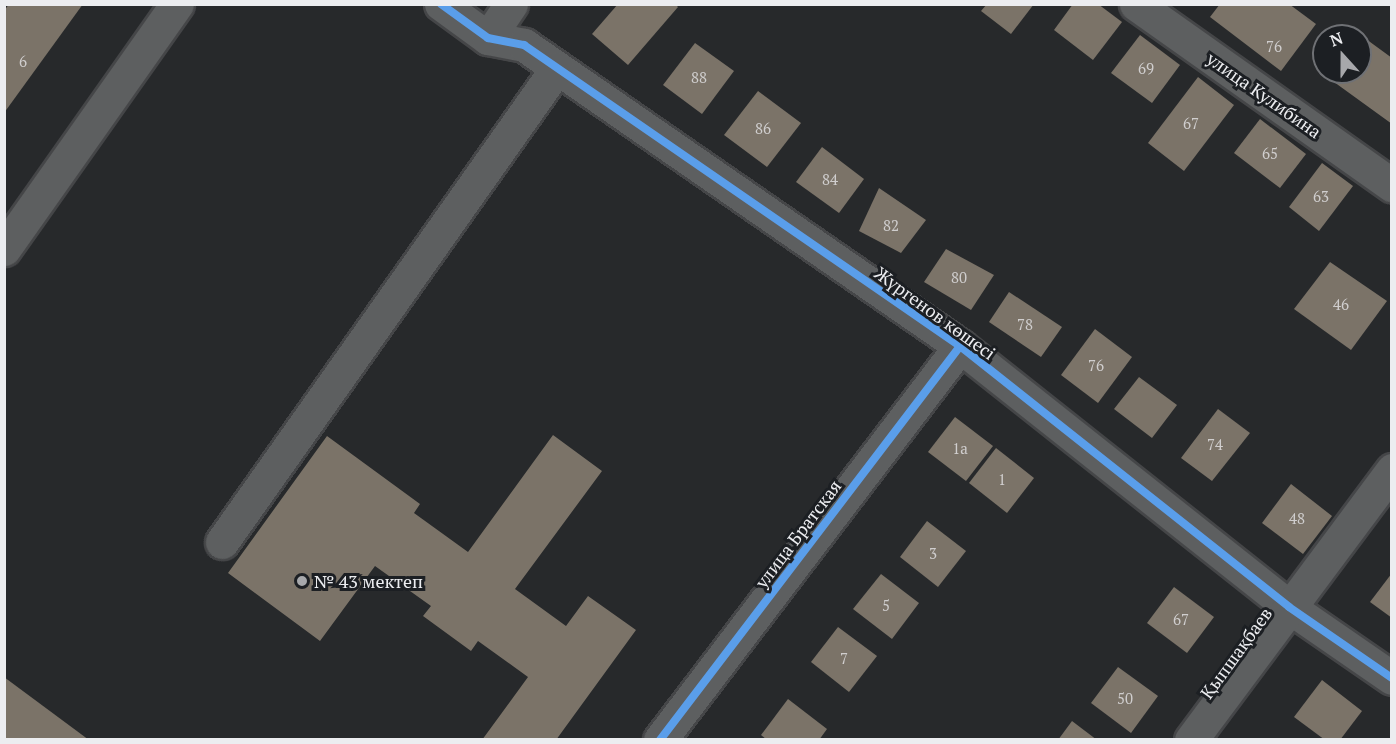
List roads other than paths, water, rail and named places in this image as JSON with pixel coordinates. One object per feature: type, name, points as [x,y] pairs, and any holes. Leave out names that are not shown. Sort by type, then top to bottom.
[{"type":"street","points":[[4,249],[177,4]]},
{"type":"street","name":"Жүргенов көшесі","points":[[441,4],[488,38],[524,45],[960,346],[1289,607],[1392,678]]},
{"type":"street","points":[[488,38],[511,4]]},
{"type":"street","name":"улица Кулибина","points":[[1136,4],[1392,185]]},
{"type":"street","points":[[222,542],[557,68]]},
{"type":"street","name":"улица Братская","points":[[660,740],[960,346]]},
{"type":"street","name":"Қыпшақбаев","points":[[1191,740],[1392,470]]},
{"type":"place","name":"№ 43 мектеп","points":[[302,581]]}]
